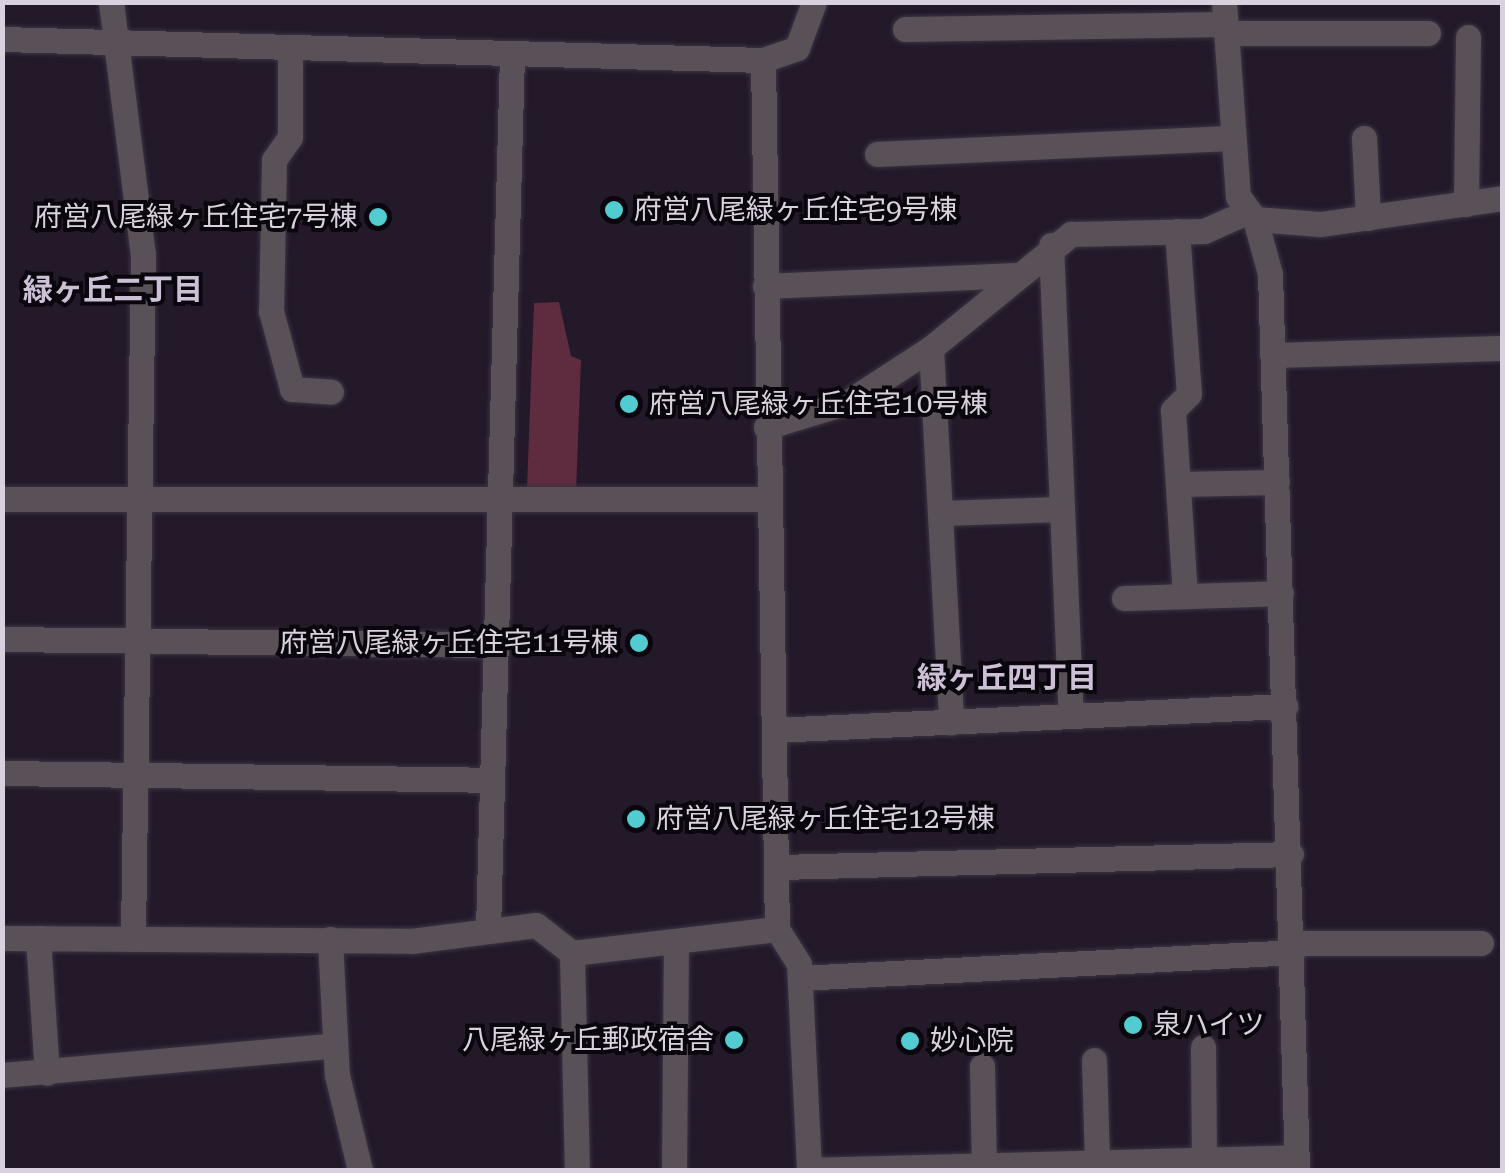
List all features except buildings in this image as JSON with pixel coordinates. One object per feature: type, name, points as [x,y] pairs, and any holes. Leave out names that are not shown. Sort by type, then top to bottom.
[{"type":"street","points":[[111,2],[111,41],[143,254],[133,640],[133,939]]},
{"type":"street","points":[[2,40],[763,60],[797,48],[814,2]]},
{"type":"street","points":[[763,60],[767,499],[779,867],[777,929],[800,978],[810,1170],[1204,1160],[1296,1164],[1290,854],[1270,274],[1228,138],[1225,20]]},
{"type":"street","points":[[905,29],[1225,20],[1428,33]]},
{"type":"street","points":[[1466,204],[1468,38]]},
{"type":"street","points":[[290,47],[290,138],[274,160],[270,311],[292,390],[331,392]]},
{"type":"street","points":[[488,930],[512,54]]},
{"type":"street","points":[[877,154],[1228,138]]},
{"type":"street","points":[[1364,138],[1368,218]]},
{"type":"street","points":[[766,427],[848,402],[931,348],[1050,245],[1071,234],[1178,231],[1252,215],[1368,218],[1502,198]]},
{"type":"street","points":[[1178,231],[1189,394],[1173,410],[1185,595]]},
{"type":"street","points":[[1050,245],[1071,716]]},
{"type":"street","points":[[765,286],[1016,274]]},
{"type":"street","points":[[931,348],[951,722]]},
{"type":"street","points":[[1273,355],[1502,348]]},
{"type":"street","points":[[1178,484],[1278,482]]},
{"type":"street","points":[[2,499],[501,505],[767,499]]},
{"type":"street","points":[[940,513],[1062,509]]},
{"type":"street","points":[[1124,598],[1281,593]]},
{"type":"street","points":[[2,638],[497,645]]},
{"type":"street","points":[[774,730],[1285,706]]},
{"type":"street","points":[[2,773],[492,780]]},
{"type":"street","points":[[779,867],[1290,854]]},
{"type":"street","points":[[2,938],[330,939],[536,925],[572,953],[777,929]]},
{"type":"street","points":[[38,938],[48,1073]]},
{"type":"street","points":[[330,939],[335,1045],[360,1170]]},
{"type":"street","points":[[674,1170],[676,941]]},
{"type":"street","points":[[800,978],[1292,948],[1481,943]]},
{"type":"street","points":[[572,953],[577,1170]]},
{"type":"street","points":[[2,1075],[335,1045]]},
{"type":"street","points":[[1203,1047],[1204,1160]]},
{"type":"street","points":[[1094,1060],[1097,1163]]},
{"type":"street","points":[[982,1066],[984,1166]]},
{"type":"shaded area","points":[[559,302],[571,356],[581,360],[576,492],[527,488],[534,303]]},
{"type":"place","name":"府営八尾緑ヶ丘住宅9号棟","points":[[614,210]]},
{"type":"place","name":"府営八尾緑ヶ丘住宅7号棟","points":[[378,217]]},
{"type":"place","name":"府営八尾緑ヶ丘住宅10号棟","points":[[629,404]]},
{"type":"place","name":"府営八尾緑ヶ丘住宅11号棟","points":[[639,643]]},
{"type":"place","name":"府営八尾緑ヶ丘住宅12号棟","points":[[636,819]]},
{"type":"place","name":"泉ハイツ","points":[[1133,1025]]},
{"type":"place","name":"八尾緑ヶ丘郵政宿舎","points":[[734,1040]]},
{"type":"place","name":"妙心院","points":[[910,1041]]},
{"type":"district","name":"緑ヶ丘二丁目","points":[[113,290]]},
{"type":"district","name":"緑ヶ丘四丁目","points":[[1007,678]]}]
